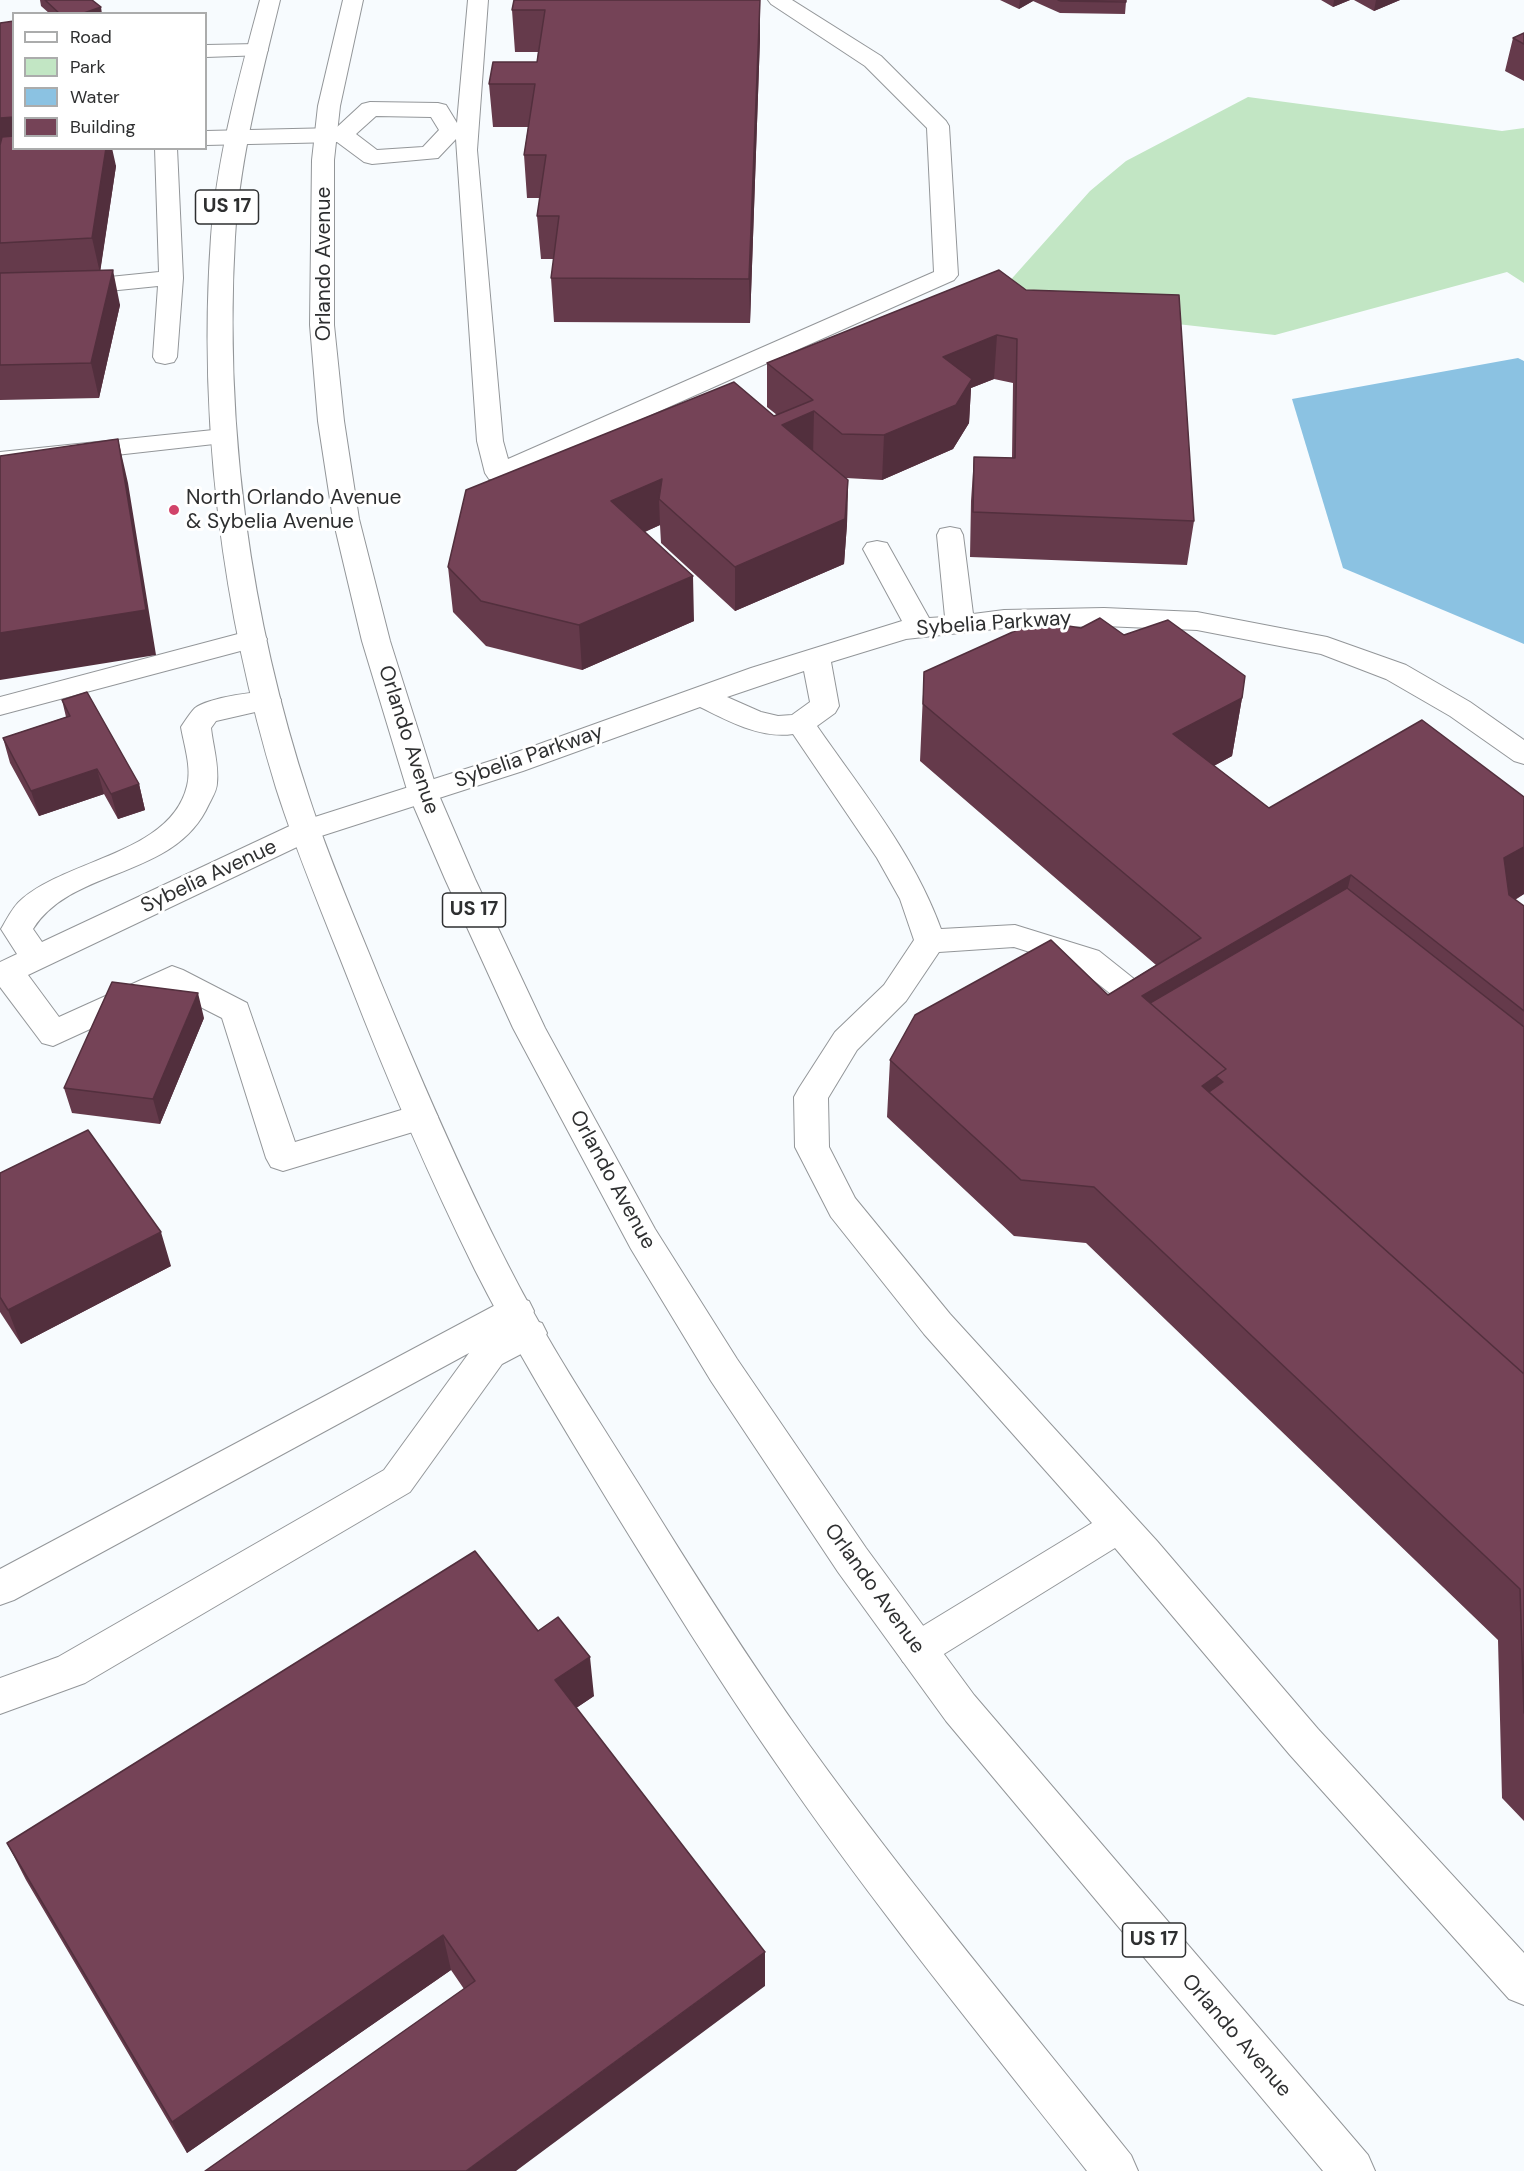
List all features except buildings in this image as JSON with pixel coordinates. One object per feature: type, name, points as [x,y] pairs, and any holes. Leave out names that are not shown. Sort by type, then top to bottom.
[{"type":"main road","name":"US 17","points":[[270,0],[257,50],[221,138],[223,437],[233,535],[253,639],[285,770],[400,1072],[495,1273],[573,1412],[701,1618],[815,1785],[964,1980],[1115,2171]]},
{"type":"main road","name":"Orlando Avenue","points":[[352,0],[333,135],[321,325],[331,421],[346,519],[383,663],[423,793],[529,1028],[644,1239],[724,1370],[852,1560],[960,1707],[1089,1863],[1352,2171]]},
{"type":"main road","points":[[478,0],[459,131],[490,441],[498,473],[946,275],[938,126],[873,61],[778,0]]},
{"type":"main road","points":[[207,51],[257,50]]},
{"type":"main road","points":[[333,135],[370,109],[438,110],[459,131]]},
{"type":"main road","points":[[221,138],[333,135],[372,156],[430,153],[459,131]]},
{"type":"main road","points":[[165,357],[171,278],[166,150]]},
{"type":"main road","points":[[0,295],[171,278]]},
{"type":"main road","points":[[0,460],[223,437]]},
{"type":"main road","points":[[950,535],[960,624]]},
{"type":"main road","points":[[878,549],[920,628]]},
{"type":"main road","name":"Sybelia Parkway","points":[[423,793],[513,764],[700,696],[903,630],[1004,619],[1104,617],[1197,621],[1327,646],[1395,672],[1460,709],[1524,754]]},
{"type":"main road","points":[[0,706],[253,639]]},
{"type":"main road","points":[[700,696],[749,718],[775,726],[800,723],[825,706],[816,657]]},
{"type":"main road","points":[[267,700],[219,709],[206,714],[196,727],[203,785],[189,818],[168,838],[50,893],[21,917],[17,929],[14,968],[53,1034],[172,978],[236,1011],[283,1158],[421,1117]]},
{"type":"main road","points":[[800,723],[890,853],[915,899],[930,941]]},
{"type":"main road","name":"Sybelia Avenue","points":[[14,968],[307,830],[423,793]]},
{"type":"main road","points":[[930,941],[1015,936],[1088,959],[1158,1015]]},
{"type":"main road","points":[[930,941],[895,993],[846,1041],[811,1097],[812,1147],[843,1207],[937,1324],[1119,1526],[1304,1742],[1524,1984]]},
{"type":"main road","points":[[0,1588],[523,1322]]},
{"type":"main road","points":[[0,1696],[71,1670],[397,1481],[489,1354],[523,1322]]},
{"type":"main road","points":[[917,1650],[1119,1526]]},
{"type":"green space","points":[[1248,97],[1502,131],[1524,128],[1524,283],[1507,272],[1275,335],[990,303],[1090,191],[1126,161]]},
{"type":"water","points":[[1518,358],[1524,361],[1524,644],[1343,568],[1292,399]]},
{"type":"place","name":"North Orlando Avenue & Sybelia Avenue","points":[[174,510]]}]
